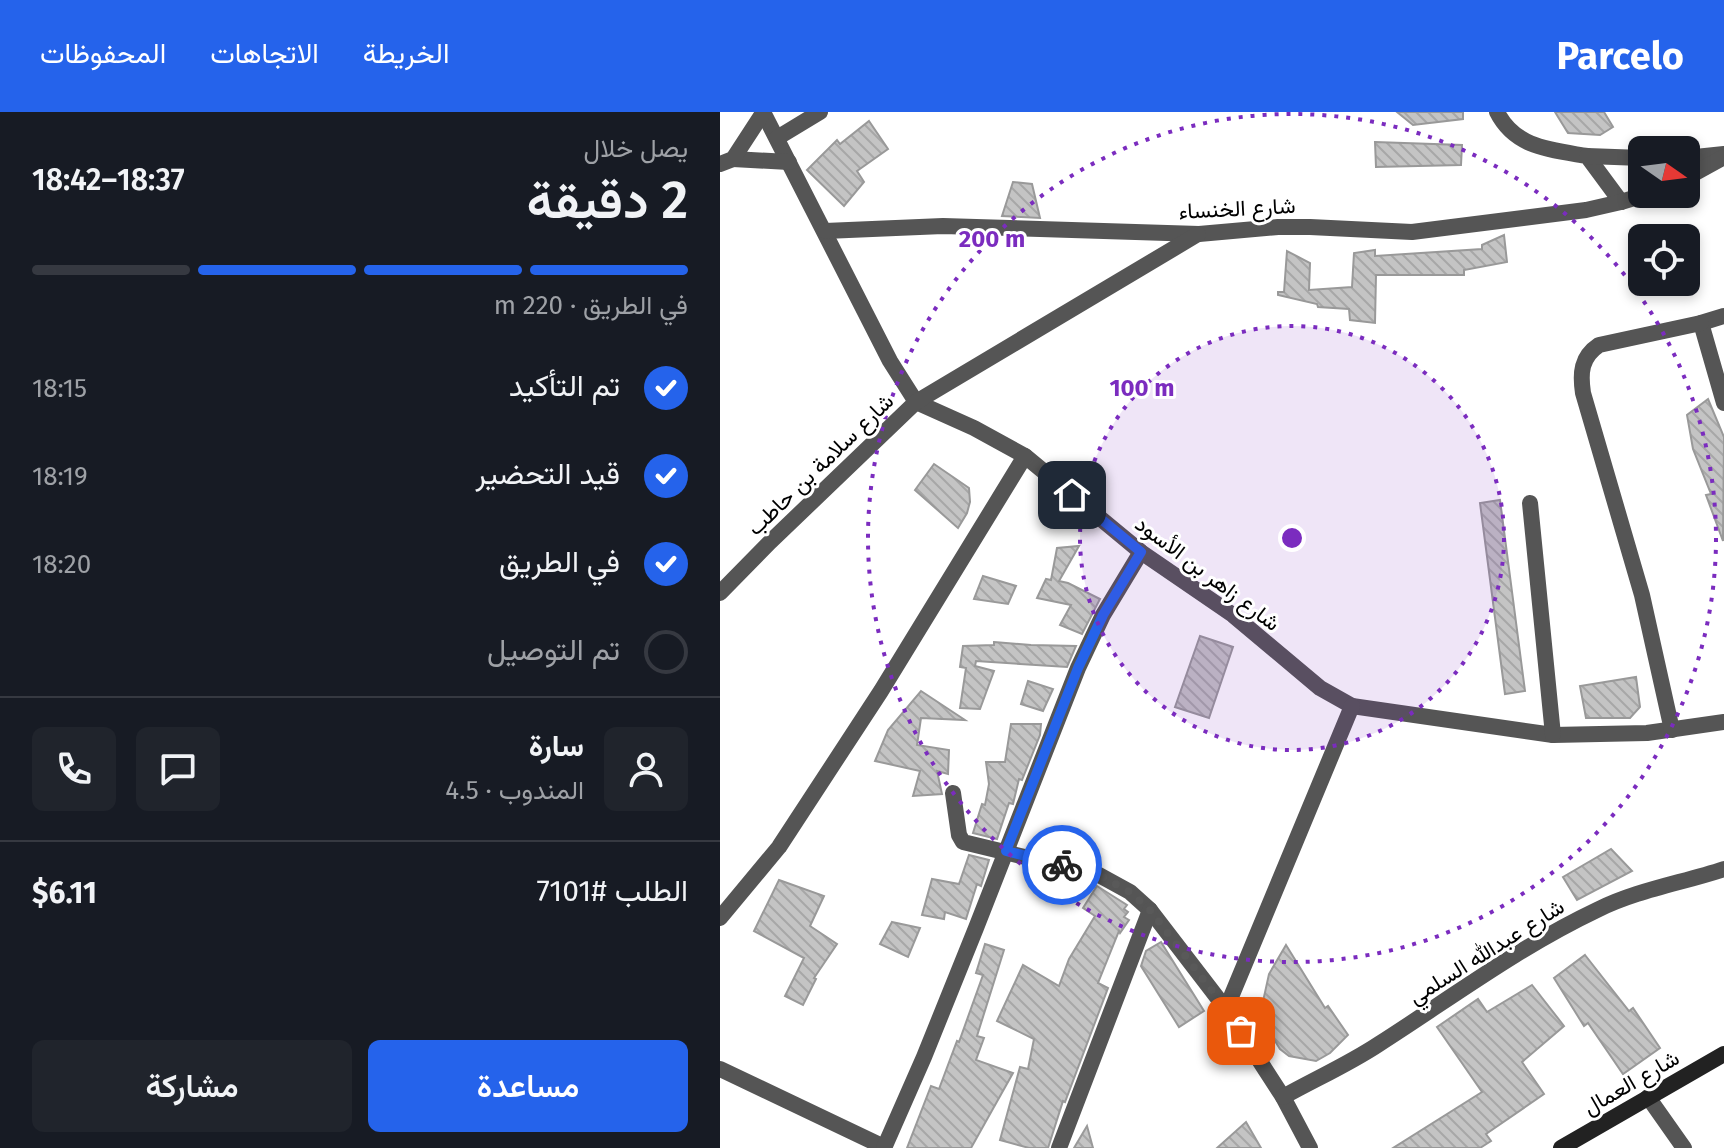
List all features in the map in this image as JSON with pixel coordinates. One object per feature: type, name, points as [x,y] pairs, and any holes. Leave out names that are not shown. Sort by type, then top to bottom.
[{"type":"street","points":[[777,138],[820,112]]},
{"type":"street","points":[[1497,112],[1503,124],[1523,140],[1552,150],[1587,156],[1628,157]]},
{"type":"street","points":[[726,162],[763,113],[890,361],[916,402]]},
{"type":"street","points":[[1587,156],[1621,202]]},
{"type":"street","points":[[1700,157],[1724,156]]},
{"type":"street","points":[[1700,170],[1724,156]]},
{"type":"street","points":[[726,162],[789,162]]},
{"type":"street","name":"شارع الخنساء","points":[[825,231],[943,226],[1199,234],[1278,227],[1412,232],[1586,210],[1628,200]]},
{"type":"street","name":"شارع سلامة بن حاطب","points":[[720,593],[916,402],[1199,234]]},
{"type":"street","points":[[1672,730],[1642,595],[1583,393],[1581,375],[1590,350],[1599,345],[1724,316]]},
{"type":"street","points":[[1701,323],[1724,403]]},
{"type":"street","name":"شارع زاهر بن الأسود","points":[[916,402],[974,428],[1025,456],[1141,552],[1233,615],[1320,688],[1352,706],[1553,735],[1672,730],[1724,722]]},
{"type":"street","points":[[720,918],[779,847],[881,691],[1025,456]]},
{"type":"street","points":[[1530,503],[1553,735]]},
{"type":"street","points":[[720,1069],[884,1147],[930,1042],[1078,668],[1103,615],[1141,552]]},
{"type":"street","points":[[1226,1009],[1352,706]]},
{"type":"street","points":[[953,793],[961,840],[1099,875],[1130,892],[1150,910],[1226,1009],[1283,1097],[1310,1148]]},
{"type":"street","name":"شارع عبدالله السلمي","points":[[1283,1097],[1376,1046],[1515,954],[1600,908],[1724,869]]},
{"type":"street","points":[[1059,1148],[1150,910]]},
{"type":"street","name":"شارع العمال","points":[[1561,1148],[1724,1054]]},
{"type":"street","points":[[1648,1097],[1684,1148]]},
{"type":"building","points":[[1397,112],[1463,112],[1463,119],[1413,125]]},
{"type":"building","points":[[1555,112],[1604,112],[1613,127],[1600,135],[1568,133]]},
{"type":"building","points":[[869,121],[888,149],[857,171],[864,182],[844,206],[807,170],[837,140],[840,144]]},
{"type":"building","points":[[1375,142],[1462,145],[1461,165],[1376,167]]},
{"type":"building","points":[[1013,182],[1032,184],[1040,218],[1002,216]]},
{"type":"building","points":[[1504,235],[1507,262],[1464,270],[1464,275],[1376,275],[1375,323],[1350,320],[1349,309],[1318,307],[1317,304],[1278,295],[1278,292],[1284,292],[1287,251],[1310,263],[1309,290],[1352,287],[1354,253],[1375,250],[1375,256],[1482,249],[1482,245]]},
{"type":"building","points":[[1708,399],[1724,437],[1723,541],[1706,495],[1711,494],[1693,449],[1687,415]]},
{"type":"building","points":[[934,464],[969,488],[967,513],[958,528],[915,490]]},
{"type":"building","points":[[1500,500],[1525,691],[1505,694],[1480,503]]},
{"type":"building","points":[[1079,546],[1059,581],[1100,599],[1082,634],[1060,625],[1071,605],[1037,598],[1046,579],[1051,580],[1057,548]]},
{"type":"building","points":[[983,576],[1016,586],[1008,604],[974,599]]},
{"type":"building","points":[[1200,636],[1233,647],[1209,718],[1175,707]]},
{"type":"building","points":[[994,642],[1076,646],[1067,667],[976,661],[975,666],[994,671],[980,709],[960,708],[966,668],[960,667],[963,646],[994,645]]},
{"type":"building","points":[[1636,677],[1640,707],[1630,718],[1586,718],[1580,686]]},
{"type":"building","points":[[1028,681],[1053,689],[1043,711],[1021,704]]},
{"type":"building","points":[[921,691],[965,720],[921,718],[917,745],[949,750],[948,774],[937,771],[942,794],[913,796],[920,771],[875,761],[888,730]]},
{"type":"building","points":[[1011,724],[1041,724],[1040,735],[1022,780],[1019,779],[1013,804],[1009,803],[997,839],[973,833],[982,804],[985,805],[989,784],[986,762],[1005,762]]},
{"type":"building","points":[[1611,849],[1632,871],[1577,900],[1563,877]]},
{"type":"building","points":[[969,855],[989,860],[981,886],[977,884],[966,919],[945,912],[944,919],[922,915],[932,879],[959,884]]},
{"type":"building","points":[[779,880],[824,896],[810,926],[837,944],[814,978],[803,1005],[785,996],[804,958],[754,931]]},
{"type":"building","points":[[1097,886],[1127,905],[1124,909],[1128,912],[1124,917],[1129,920],[1119,931],[1098,983],[1108,988],[1063,1101],[1048,1148],[1029,1148],[1000,1140],[1020,1067],[1028,1069],[1034,1039],[997,1021],[1023,965],[1059,986],[1069,959],[1095,916],[1083,908]]},
{"type":"building","points":[[892,922],[920,928],[908,957],[880,944]]},
{"type":"building","points":[[1161,942],[1204,1011],[1179,1027],[1141,966],[1146,951]]},
{"type":"building","points":[[985,944],[1004,950],[977,1036],[984,1038],[976,1060],[1013,1073],[971,1148],[907,1148],[931,1086],[939,1089],[959,1042],[983,975],[976,973]]},
{"type":"building","points":[[1286,945],[1325,1008],[1328,1006],[1348,1035],[1330,1053],[1316,1061],[1289,1056],[1280,1049],[1264,1023],[1262,1006],[1269,974]]},
{"type":"building","points":[[1585,955],[1629,1011],[1633,1008],[1660,1048],[1623,1074],[1588,1023],[1584,1026],[1554,978]]},
{"type":"building","points":[[1532,985],[1564,1026],[1522,1062],[1544,1094],[1486,1134],[1491,1141],[1480,1148],[1393,1148],[1482,1092],[1437,1027],[1478,999],[1487,1012]]},
{"type":"building","points":[[1246,1122],[1261,1148],[1217,1148]]},
{"type":"building","points":[[1087,1126],[1093,1148],[1074,1148]]},
{"type":"way so far","points":[[1062,865],[1115,882],[1150,910],[1241,1031]]},
{"type":"route","points":[[1062,865],[1006,851],[1078,668],[1103,615],[1141,552],[1072,495]]}]
